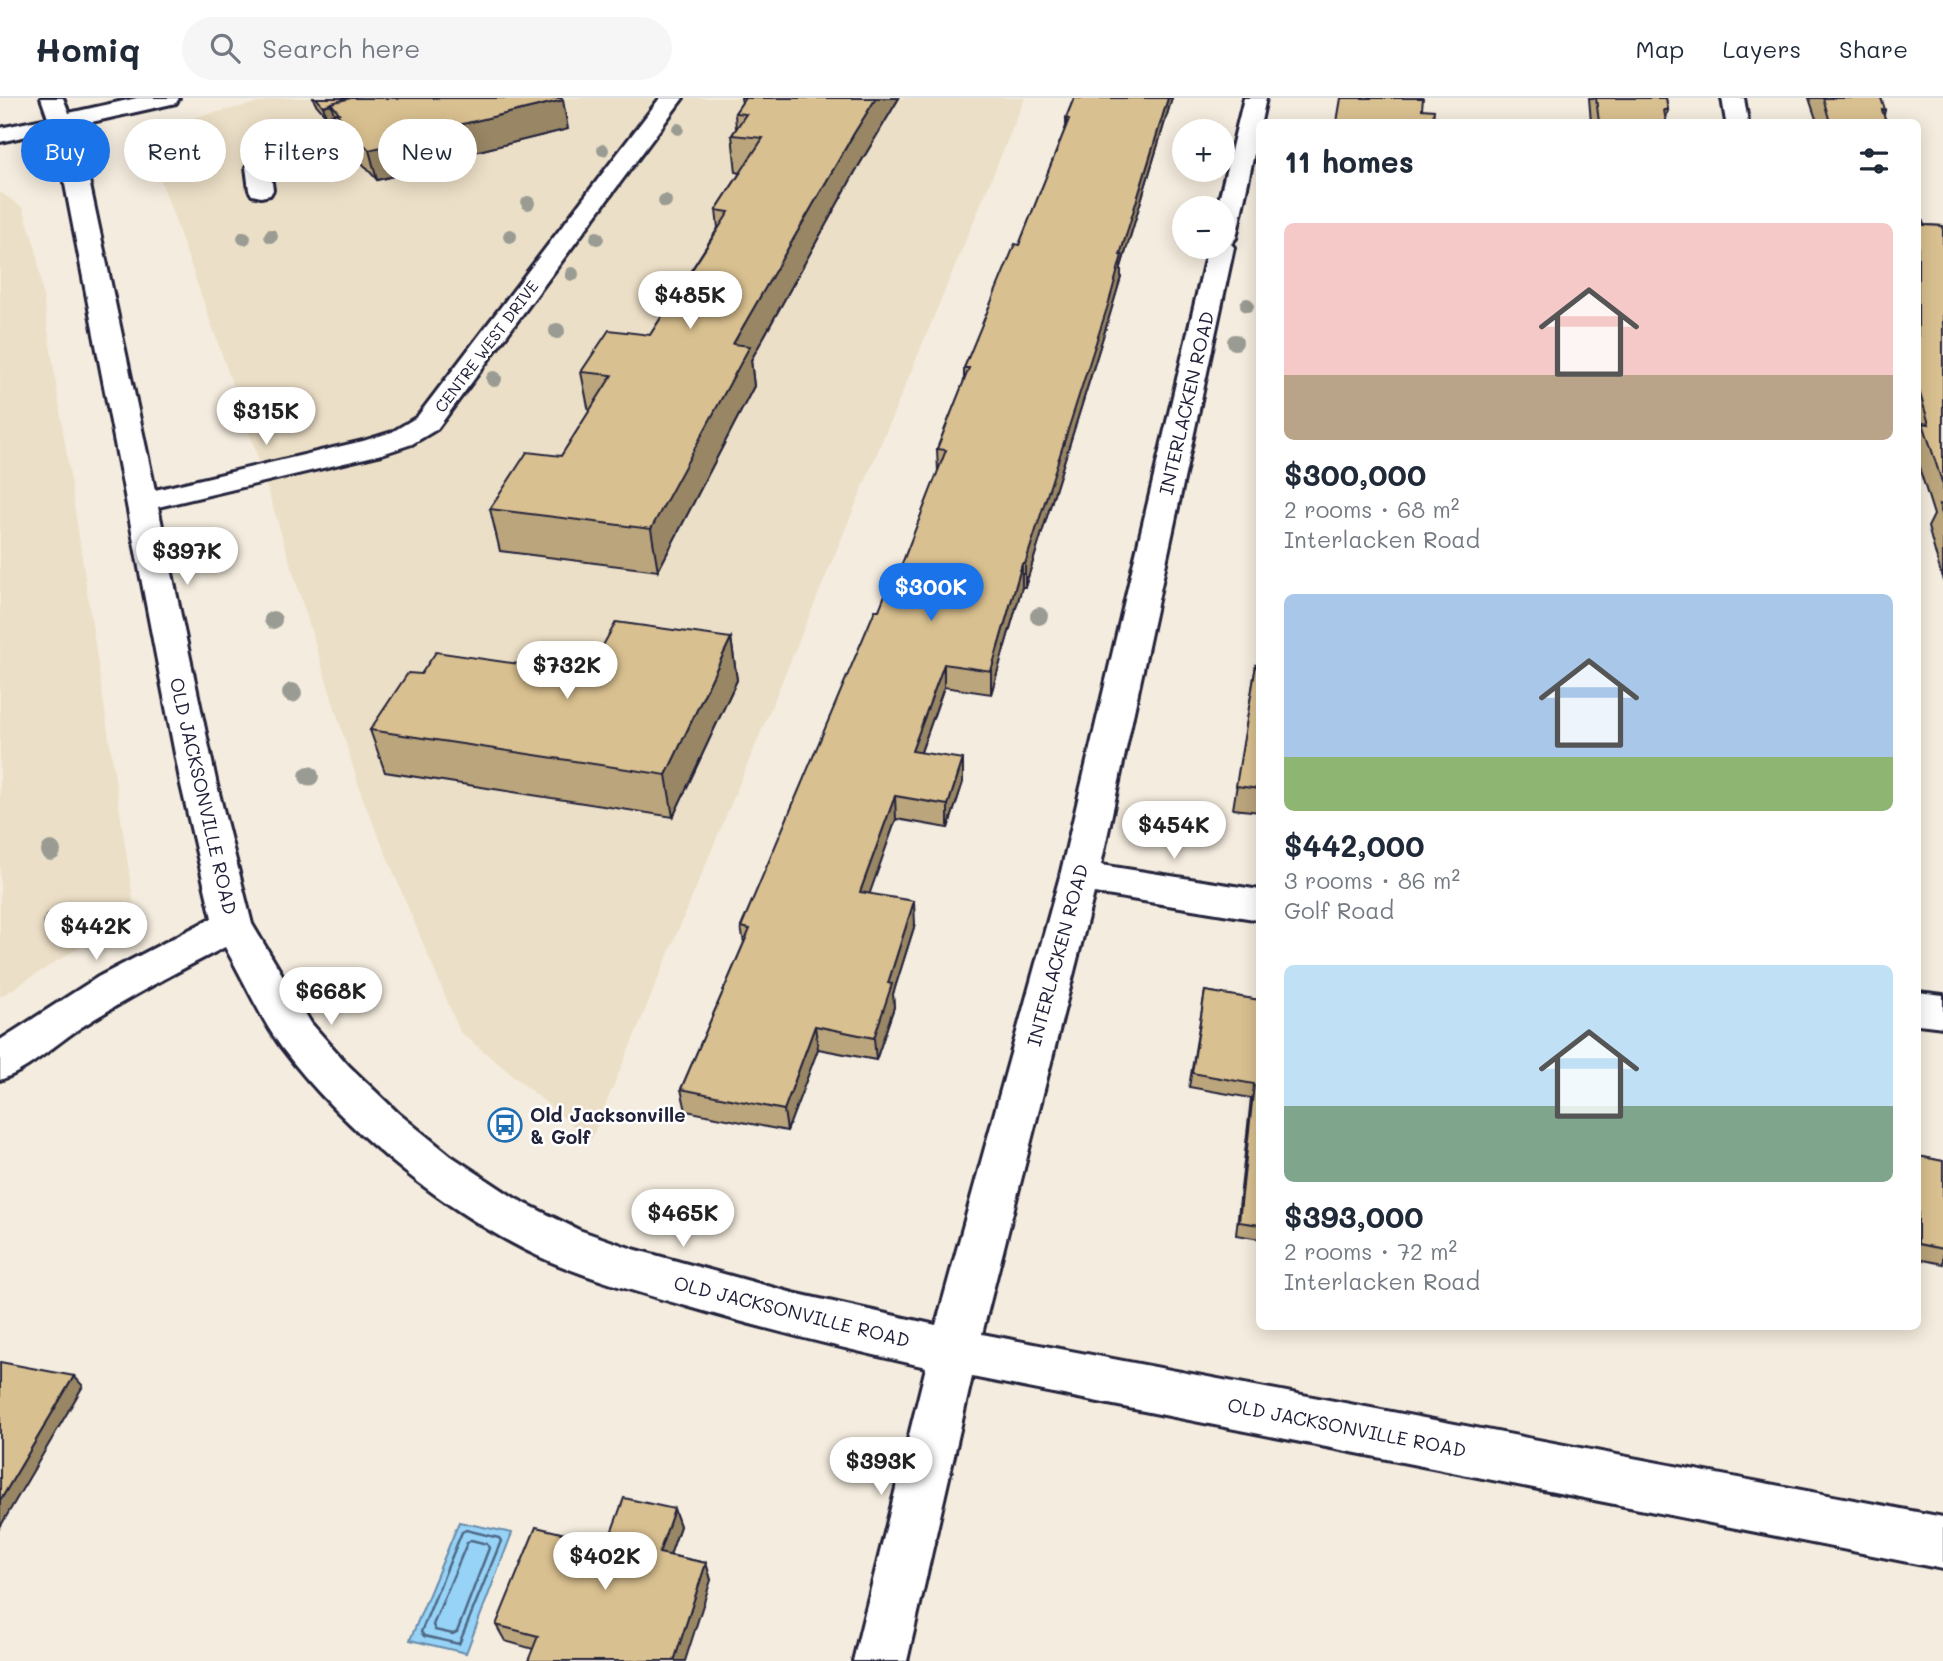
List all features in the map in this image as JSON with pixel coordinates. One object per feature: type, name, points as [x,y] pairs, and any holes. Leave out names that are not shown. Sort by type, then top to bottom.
[{"type":"street","points":[[26,106],[168,98]]},
{"type":"street","points":[[261,190],[258,167],[272,150],[295,133],[441,98]]},
{"type":"street","name":"CENTRE WEST DRIVE","points":[[142,502],[372,448],[402,438],[427,423],[470,370],[672,98]]},
{"type":"street","points":[[1232,196],[1255,98]]},
{"type":"street","points":[[1733,98],[1736,119]]},
{"type":"street","points":[[0,135],[57,104]]},
{"type":"street","name":"OLD JACKSONVILLE ROAD","points":[[57,104],[94,259],[199,785],[233,925],[296,1035],[334,1078],[408,1148],[500,1213],[565,1246],[633,1270],[793,1315],[954,1351],[1943,1543]]},
{"type":"street","name":"INTERLACKEN ROAD","points":[[880,1661],[976,1258],[1079,876],[1218,259]]},
{"type":"street","points":[[1079,876],[1256,904]]},
{"type":"street","points":[[0,1063],[38,1033],[74,1011],[156,963],[233,925]]},
{"type":"street","points":[[1921,1007],[1943,1012]]},
{"type":"shaded area","points":[[280,98],[1025,98],[591,1140],[460,1032],[363,799],[255,449],[162,182],[226,182],[226,119],[187,119]]},
{"type":"shaded area","points":[[0,192],[23,208],[36,249],[135,912],[0,997]]},
{"type":"water","points":[[459,1522],[512,1533],[466,1653],[410,1640]]},
{"type":"building","points":[[316,98],[351,98],[323,106]]},
{"type":"building","points":[[351,98],[563,100],[477,121],[378,119],[378,148],[369,150],[364,144],[364,119],[341,119],[331,103]]},
{"type":"building","points":[[745,98],[876,98],[733,344],[750,346],[651,529],[490,509],[527,452],[561,456],[612,375],[581,372],[609,330],[650,335],[729,212],[716,210],[763,138],[732,135],[746,114],[735,113]]},
{"type":"building","points":[[1074,98],[1168,98],[1120,255],[1109,302],[1025,564],[1022,564],[991,671],[944,664],[912,751],[963,759],[948,805],[895,796],[860,892],[914,901],[888,983],[892,984],[874,1038],[815,1026],[784,1110],[681,1089],[750,929],[741,927],[875,610],[879,610],[895,569],[900,569],[946,450],[937,449],[969,368],[964,368],[1015,244],[1019,245],[1069,119],[1066,118]]},
{"type":"building","points":[[1341,98],[1423,98],[1422,109],[1434,110],[1433,119],[1338,119]]},
{"type":"building","points":[[1596,98],[1666,98],[1668,110],[1664,110],[1666,119],[1599,119]]},
{"type":"building","points":[[1823,98],[1881,98],[1885,110],[1882,110],[1885,119],[1829,119]]},
{"type":"building","points":[[1921,216],[1924,225],[1943,226],[1943,485],[1923,423],[1929,424],[1921,397]]},
{"type":"building","points":[[616,622],[731,638],[666,775],[370,730],[408,673],[421,674],[436,652],[587,674]]},
{"type":"building","points":[[1256,665],[1256,788],[1236,786]]},
{"type":"building","points":[[1205,991],[1256,999],[1256,1224],[1239,1222],[1254,1084],[1192,1073]]},
{"type":"building","points":[[1921,1157],[1943,1161],[1943,1249],[1921,1245]]},
{"type":"building","points":[[0,1362],[74,1376],[0,1501]]},
{"type":"building","points":[[624,1498],[674,1509],[659,1553],[706,1563],[674,1661],[528,1661],[538,1636],[496,1625],[536,1527],[607,1544]]},
{"type":"place","name":"Old Jacksonville & Golf","points":[[505,1125]]}]
